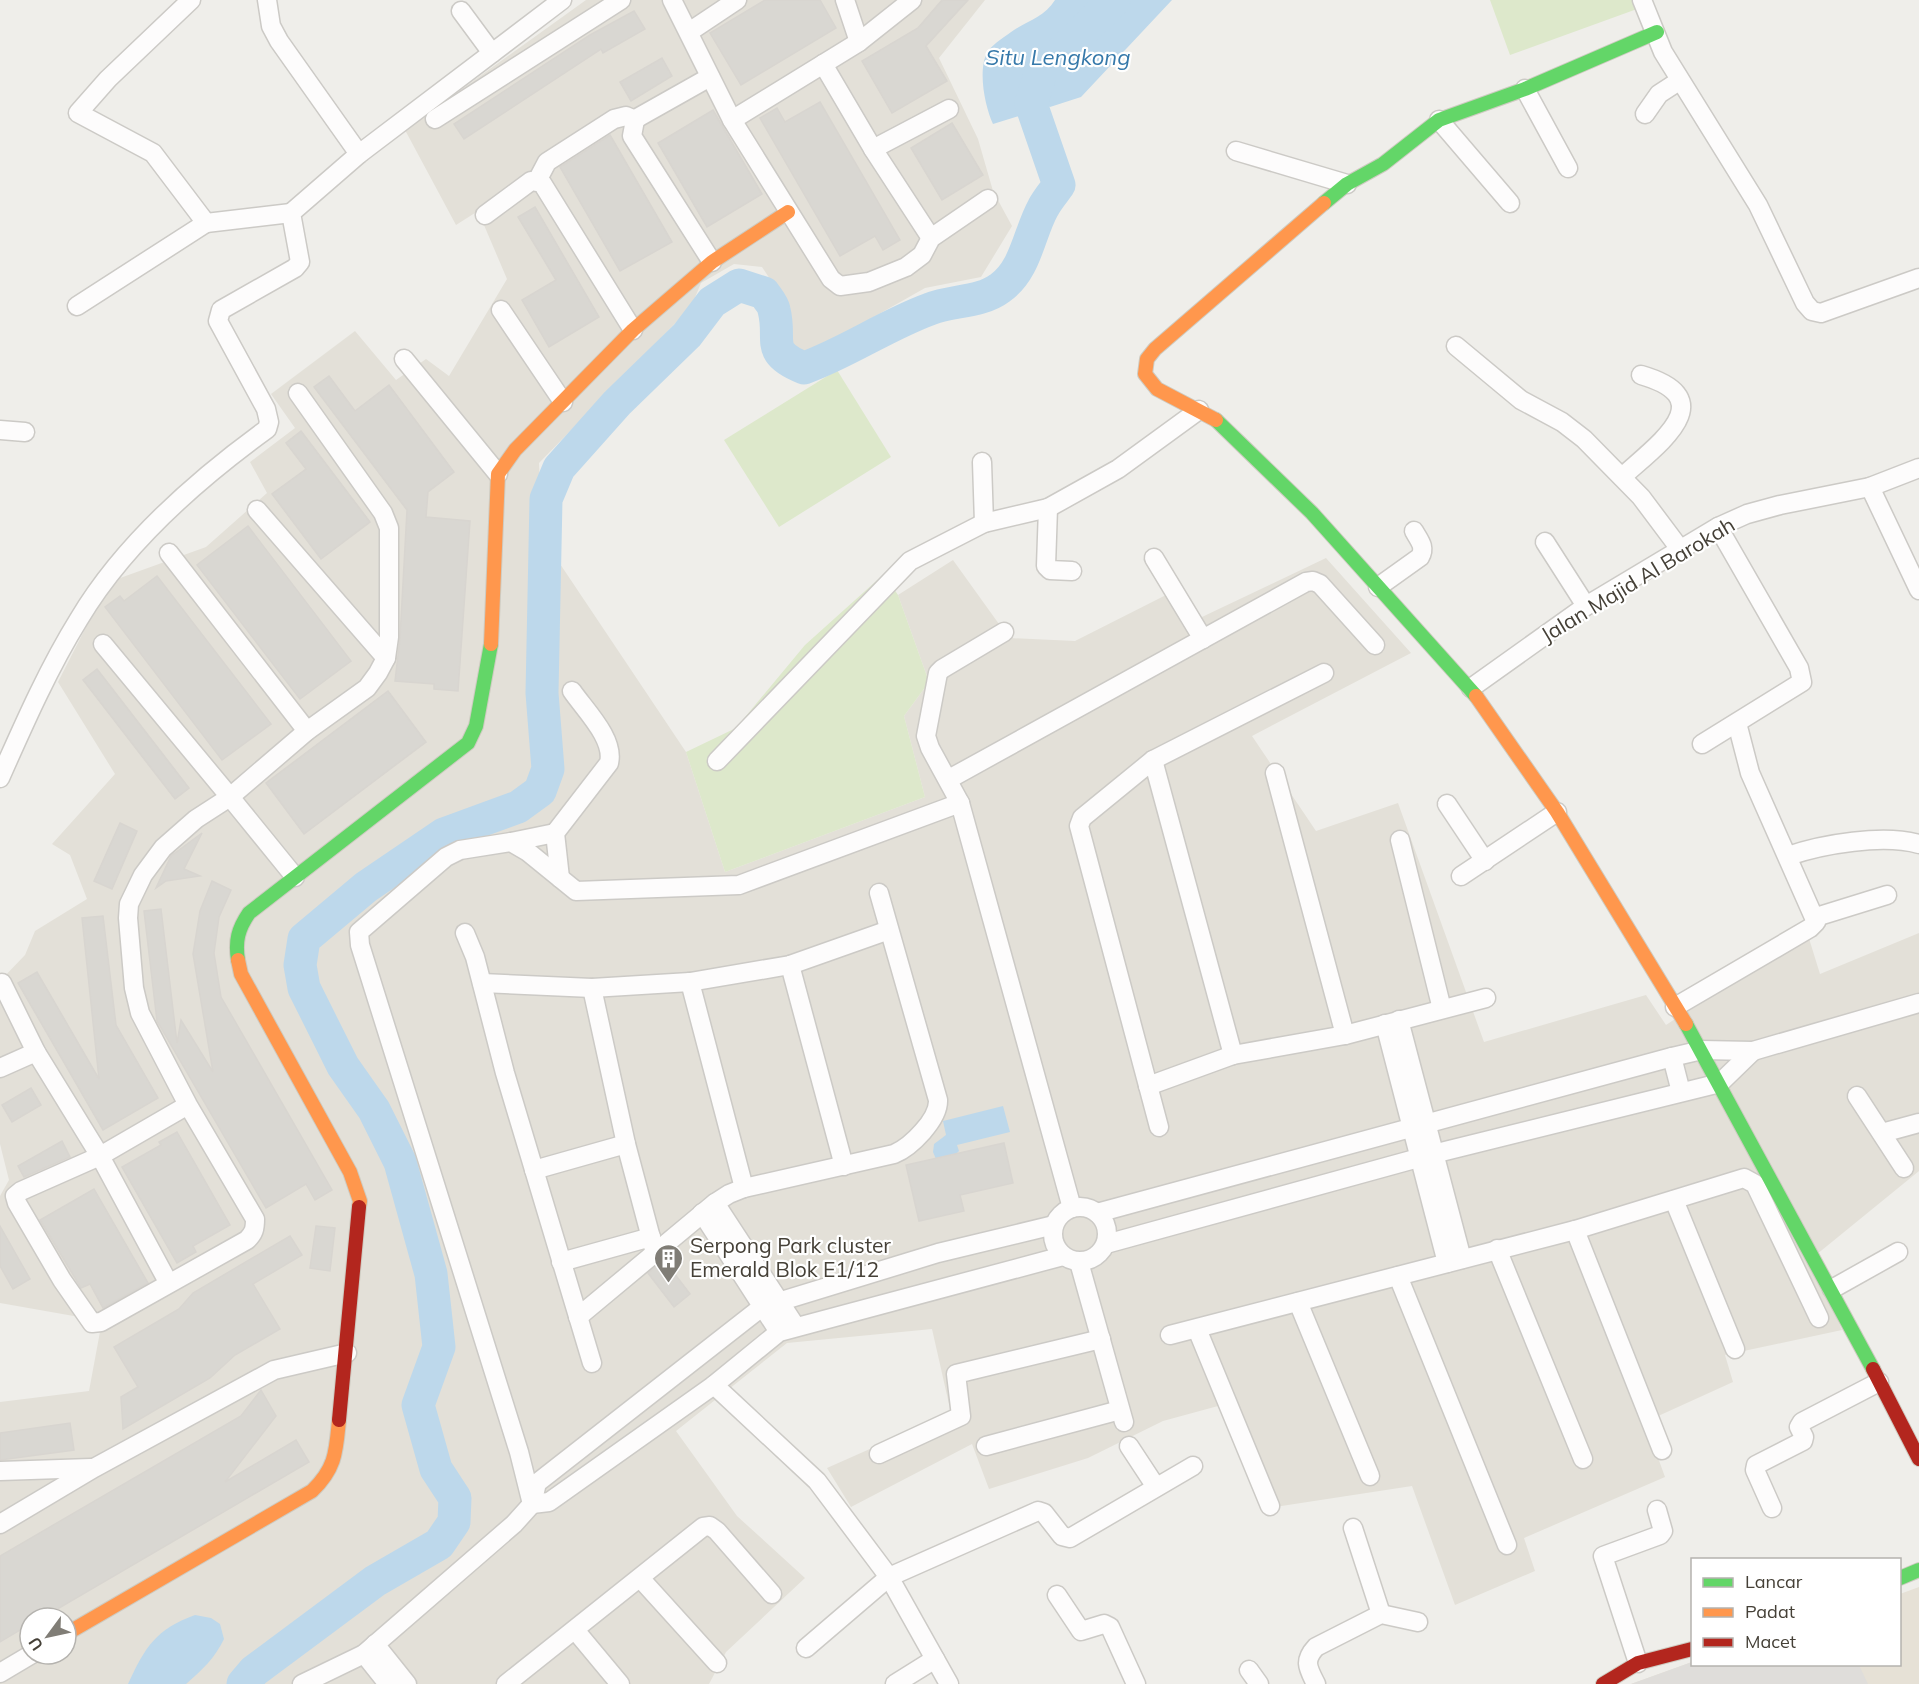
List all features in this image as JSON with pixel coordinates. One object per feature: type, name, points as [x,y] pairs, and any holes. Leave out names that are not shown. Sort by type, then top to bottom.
[{"type":"street","points":[[190,0],[108,79],[78,113],[153,153],[206,223]]},
{"type":"street","points":[[267,0],[271,26],[279,41],[359,154]]},
{"type":"street","points":[[77,306],[206,223],[291,213],[359,154],[562,0]]},
{"type":"street","points":[[435,119],[621,0]]},
{"type":"street","points":[[672,0],[732,120],[831,279],[840,286],[868,282],[906,267],[922,255],[931,238],[988,200]]},
{"type":"street","points":[[689,32],[737,0]]},
{"type":"street","points":[[845,0],[859,42]]},
{"type":"street","points":[[732,120],[859,42],[912,0]]},
{"type":"street","points":[[1642,0],[1657,32],[1663,52],[1758,205],[1805,303],[1812,311],[1821,313],[1919,278]]},
{"type":"street","points":[[461,11],[492,52]]},
{"type":"street","points":[[1657,32],[1525,89],[1439,120],[1383,164],[1347,184],[1155,349],[1147,359],[1145,374],[1148,381],[1157,389],[1220,422],[1249,449],[1312,513],[1471,688],[1557,812],[1702,1050],[1917,1449]]},
{"type":"street","points":[[823,64],[873,149],[931,238]]},
{"type":"street","points":[[710,77],[635,120],[632,136],[712,262]]},
{"type":"street","points":[[1645,114],[1659,94],[1679,81]]},
{"type":"street","points":[[1525,89],[1568,168]]},
{"type":"street","points":[[873,149],[949,109]]},
{"type":"street","points":[[537,181],[547,162],[614,119],[626,116],[635,120]]},
{"type":"street","points":[[1439,120],[1510,203]]},
{"type":"street","points":[[1236,151],[1347,184]]},
{"type":"street","points":[[485,215],[531,181],[542,183],[633,330]]},
{"type":"street","points":[[78,1627],[312,1491],[326,1478],[335,1459],[360,1201],[356,1187],[237,963],[236,948],[242,921],[295,877],[455,756],[472,735],[490,659],[498,474],[515,450],[633,330],[712,262],[788,212]]},
{"type":"street","points":[[0,778],[32,707],[78,619],[101,586],[135,546],[214,468],[267,429],[269,422],[266,409],[218,321],[218,315],[221,309],[295,268],[300,262],[291,213]]},
{"type":"street","points":[[501,310],[563,402]]},
{"type":"street","points":[[1456,346],[1521,400],[1562,422],[1584,439],[1622,477],[1680,549]]},
{"type":"street","points":[[404,358],[498,474]]},
{"type":"street","points":[[1622,477],[1665,438],[1680,418],[1683,405],[1679,395],[1670,386],[1641,375]]},
{"type":"street","points":[[188,1105],[100,1156],[21,1191],[15,1196],[16,1203],[62,1280],[92,1323],[101,1322],[168,1282],[247,1240],[254,1234],[255,1227],[255,1219],[188,1105],[136,1000],[128,918],[129,904],[143,875],[163,848],[196,819],[230,797],[307,731],[367,688],[386,658],[389,626],[390,528],[387,520],[298,393]]},
{"type":"street","points":[[717,761],[910,561],[984,523],[1048,508],[1118,469],[1198,411]]},
{"type":"street","points":[[0,430],[25,432]]},
{"type":"street","points":[[982,462],[984,523]]},
{"type":"street","name":"Jalan Majid Al Barokah","points":[[1471,688],[1586,606],[1718,527],[1780,504],[1870,487],[1919,468]]},
{"type":"street","points":[[1870,487],[1919,590]]},
{"type":"street","points":[[1048,508],[1046,566],[1050,570],[1072,571]]},
{"type":"street","points":[[257,510],[386,658]]},
{"type":"street","points":[[1702,744],[1797,687],[1802,678],[1800,668],[1718,527]]},
{"type":"street","points":[[1378,587],[1423,551],[1414,531]]},
{"type":"street","points":[[1545,542],[1586,606]]},
{"type":"street","points":[[168,553],[307,731]]},
{"type":"street","points":[[1154,558],[1203,639]]},
{"type":"street","points":[[949,779],[1313,581],[1320,584],[1375,645]]},
{"type":"street","points":[[1004,632],[945,666],[938,673],[926,736],[930,748],[949,779],[960,803],[1072,1208]]},
{"type":"street","points":[[103,644],[295,877]]},
{"type":"street","points":[[1159,1127],[1079,826],[1087,812],[1154,760],[1324,673]]},
{"type":"street","points":[[532,1504],[519,1452],[359,937],[361,928],[452,852],[555,833],[609,763],[611,755],[608,744],[572,691]]},
{"type":"street","points":[[1675,1006],[1810,928],[1816,922],[1816,917],[1750,773],[1737,723]]},
{"type":"street","points":[[1154,760],[1233,1055]]},
{"type":"street","points":[[1275,773],[1345,1035]]},
{"type":"street","points":[[511,842],[576,891],[739,885],[960,803]]},
{"type":"street","points":[[1447,804],[1485,861]]},
{"type":"street","points":[[1461,876],[1557,812]]},
{"type":"street","points":[[555,833],[560,878]]},
{"type":"street","points":[[1400,840],[1442,1009]]},
{"type":"street","points":[[1788,856],[1821,845],[1898,840],[1919,844]]},
{"type":"street","points":[[578,1317],[653,1245],[708,1208],[744,1188],[901,1151],[938,1108],[879,893]]},
{"type":"street","points":[[1816,917],[1887,895]]},
{"type":"street","points":[[482,984],[592,988],[690,982],[790,965],[889,930]]},
{"type":"street","points":[[465,933],[482,984],[534,1170],[592,1363]]},
{"type":"street","points":[[790,965],[844,1166]]},
{"type":"street","points":[[690,982],[744,1188]]},
{"type":"street","points":[[2,983],[36,1052],[100,1156],[168,1282]]},
{"type":"street","points":[[592,988],[626,1144],[653,1245]]},
{"type":"street","points":[[1148,1086],[1233,1055],[1345,1035],[1486,998]]},
{"type":"street","points":[[1096,1213],[1672,1057],[1702,1050],[1753,1051],[1919,1003]]},
{"type":"street","points":[[1392,1022],[1454,1261]]},
{"type":"street","points":[[532,1504],[549,1502],[788,1330],[1071,1259],[1095,1257],[1106,1244],[1427,1156],[1720,1083],[1753,1051]]},
{"type":"street","points":[[0,1068],[36,1052]]},
{"type":"street","points":[[1672,1057],[1681,1092]]},
{"type":"street","points":[[1857,1096],[1905,1168]]},
{"type":"street","points":[[1881,1133],[1919,1123]]},
{"type":"street","points":[[534,1170],[626,1144]]},
{"type":"street","points":[[1170,1335],[1575,1230],[1743,1178],[1752,1181],[1819,1318]]},
{"type":"street","points":[[1674,1200],[1735,1348]]},
{"type":"street","points":[[986,1446],[1122,1416],[1101,1339],[1071,1259],[1053,1242],[1054,1225],[1064,1212],[1080,1207],[1096,1213],[1106,1227],[1106,1244]]},
{"type":"street","points":[[708,1208],[779,1301],[788,1330]]},
{"type":"street","points":[[708,1208],[762,1307],[788,1330]]},
{"type":"street","points":[[302,1684],[369,1649],[514,1524],[532,1504],[537,1483],[762,1307],[938,1253],[1054,1225]]},
{"type":"street","points":[[1575,1230],[1662,1450]]},
{"type":"street","points":[[561,1262],[653,1245]]},
{"type":"street","points":[[1497,1249],[1583,1459]]},
{"type":"street","points":[[1832,1289],[1898,1252]]},
{"type":"street","points":[[1398,1275],[1507,1545]]},
{"type":"street","points":[[1298,1302],[1370,1476]]},
{"type":"street","points":[[1197,1329],[1270,1506]]},
{"type":"street","points":[[879,1454],[961,1416],[956,1374],[1101,1339]]},
{"type":"street","points":[[0,1524],[94,1468],[274,1371],[347,1353]]},
{"type":"street","points":[[1772,1508],[1755,1470],[1756,1465],[1803,1441],[1804,1437],[1799,1427],[1802,1422],[1879,1382]]},
{"type":"street","points":[[714,1385],[817,1481],[890,1576],[949,1684]]},
{"type":"street","points":[[1129,1446],[1156,1487]]},
{"type":"street","points":[[806,1648],[868,1592],[890,1576],[1038,1511],[1044,1513],[1062,1536],[1070,1538],[1193,1466]]},
{"type":"street","points":[[0,1471],[94,1468]]},
{"type":"street","points":[[1638,1663],[1603,1556],[1659,1535],[1663,1531],[1658,1510]]},
{"type":"street","points":[[506,1684],[703,1527],[710,1526],[772,1594]]},
{"type":"street","points":[[1353,1528],[1381,1614]]},
{"type":"street","points":[[1901,1577],[1919,1570]]},
{"type":"street","points":[[640,1578],[717,1663]]},
{"type":"street","points":[[1057,1595],[1081,1631],[1104,1624],[1110,1627],[1136,1684]]},
{"type":"street","points":[[1316,1684],[1306,1665],[1308,1655],[1316,1647],[1381,1614],[1418,1622]]},
{"type":"street","points":[[575,1630],[620,1684]]},
{"type":"street","points":[[369,1649],[388,1684]]},
{"type":"street","points":[[369,1649],[407,1684]]},
{"type":"street","points":[[1603,1684],[1638,1663],[1691,1649]]},
{"type":"street","points":[[895,1684],[935,1659]]},
{"type":"street","points":[[0,1673],[18,1662]]},
{"type":"shaded area","points":[[586,0],[985,0],[939,58],[978,139],[993,191],[1012,226],[981,277],[925,288],[810,353],[786,346],[782,297],[762,267],[734,264],[701,283],[691,307],[539,463],[542,537],[686,752],[725,872],[925,797],[904,716],[929,682],[898,595],[953,560],[1009,638],[1075,641],[1166,595],[1183,626],[1326,558],[1411,653],[1252,736],[1316,831],[1398,803],[1484,1042],[1646,995],[1666,1025],[1807,932],[1820,974],[1919,933],[1919,1171],[1811,1259],[1842,1330],[1725,1355],[1733,1382],[1645,1422],[1665,1477],[1524,1538],[1535,1571],[1455,1605],[1412,1486],[1261,1509],[1218,1406],[1163,1421],[1088,1458],[989,1489],[972,1444],[851,1507],[827,1468],[951,1413],[932,1329],[787,1343],[676,1431],[737,1516],[805,1578],[726,1652],[709,1684],[0,1684],[0,1402],[89,1391],[102,1321],[0,1303],[0,1196],[9,1180],[0,1144],[0,981],[25,955],[35,931],[87,899],[70,855],[52,844],[115,774],[58,682],[109,582],[206,547],[267,493],[250,462],[295,428],[271,394],[355,331],[396,380],[426,359],[449,376],[507,279],[478,211],[456,225],[405,130]]},
{"type":"shaded area","points":[[1919,1587],[1919,1684],[1631,1684],[1691,1662],[1691,1666],[1901,1666],[1901,1594]]},
{"type":"shaded area","points":[[1691,1662],[1691,1666],[1859,1666],[1868,1684],[1631,1684]]},
{"type":"green space","points":[[1490,0],[1634,0],[1637,9],[1510,55]]},
{"type":"green space","points":[[837,370],[891,457],[779,527],[724,440]]},
{"type":"green space","points":[[884,574],[898,595],[929,682],[904,716],[925,797],[725,872],[686,752],[736,728],[805,645]]},
{"type":"water","name":"Situ Lengkong","points":[[1055,0],[1172,0],[1081,97],[1050,107],[1042,104],[1032,105],[1022,109],[1019,116],[993,124],[987,108],[983,78],[983,68],[988,51],[1014,30],[1042,14]]},
{"type":"water","points":[[1003,1106],[1010,1132],[957,1145],[959,1151],[955,1155],[936,1159],[933,1152],[934,1144],[946,1135],[943,1121]]},
{"type":"water","points":[[195,1615],[211,1618],[220,1624],[224,1639],[203,1669],[186,1684],[128,1684],[153,1641],[170,1626]]},
{"type":"building","points":[[765,0],[820,0],[836,28],[741,85],[710,33]]},
{"type":"building","points":[[942,0],[968,0],[926,46],[947,81],[892,113],[862,61],[918,28]]},
{"type":"building","points":[[634,11],[645,29],[603,53],[601,49],[464,139],[454,124],[590,35]]},
{"type":"building","points":[[662,58],[672,76],[631,101],[620,82]]},
{"type":"building","points":[[820,102],[900,240],[883,250],[875,236],[840,256],[760,118],[777,108],[785,122]]},
{"type":"building","points":[[713,110],[762,194],[707,227],[658,143]]},
{"type":"building","points":[[952,123],[983,175],[942,200],[911,148]]},
{"type":"building","points":[[610,135],[672,242],[620,271],[560,167]]},
{"type":"building","points":[[535,207],[599,317],[549,347],[522,300],[556,280],[518,217]]},
{"type":"building","points":[[329,376],[355,411],[389,385],[454,472],[428,492],[426,517],[470,521],[458,691],[434,689],[434,684],[395,681],[400,638],[407,510],[314,387]]},
{"type":"building","points":[[301,431],[370,522],[321,559],[272,494],[306,469],[286,443]]},
{"type":"building","points":[[248,526],[351,661],[300,699],[197,565]]},
{"type":"building","points":[[157,576],[271,724],[222,760],[105,607],[120,596],[124,601]]},
{"type":"building","points":[[97,669],[189,788],[175,799],[83,680]]},
{"type":"building","points":[[388,691],[426,742],[304,834],[266,783]]},
{"type":"building","points":[[120,823],[137,831],[112,889],[94,881]]},
{"type":"building","points":[[202,833],[184,869],[200,876],[166,881],[156,888],[171,856]]},
{"type":"building","points":[[212,881],[231,890],[219,917],[214,953],[221,997],[332,1190],[315,1200],[306,1184],[266,1208],[157,1021],[144,911],[161,909],[177,1043],[181,1020],[213,1072],[193,954],[200,911]]},
{"type":"building","points":[[103,916],[116,1025],[158,1098],[103,1130],[18,983],[37,972],[99,1079],[82,918]]},
{"type":"building","points":[[31,1088],[41,1105],[12,1122],[2,1105]]},
{"type":"building","points":[[177,1132],[230,1225],[193,1246],[196,1252],[177,1263],[122,1167],[161,1145],[159,1142]]},
{"type":"building","points":[[62,1141],[70,1157],[24,1177],[18,1166]]},
{"type":"building","points":[[1004,1143],[1013,1183],[960,1195],[964,1211],[919,1221],[906,1165]]},
{"type":"building","points":[[94,1189],[148,1283],[103,1308],[90,1284],[81,1288],[40,1220]]},
{"type":"building","points":[[0,1226],[30,1279],[13,1289],[0,1266]]},
{"type":"building","points":[[316,1226],[335,1228],[330,1271],[310,1268]]},
{"type":"building","points":[[290,1236],[302,1255],[253,1284],[280,1329],[235,1355],[210,1378],[123,1429],[121,1397],[138,1387],[114,1347],[179,1309],[193,1293]]},
{"type":"building","name":"Serpong Park cluster Emerald Blok E1/12","points":[[664,1260],[690,1294],[674,1307],[648,1273]]},
{"type":"building","points":[[261,1390],[276,1416],[225,1482],[296,1440],[309,1462],[63,1606],[18,1606],[18,1631],[0,1642],[0,1556],[241,1416]]},
{"type":"building","points":[[70,1423],[74,1450],[0,1460],[0,1433]]},
{"type":"waterway","points":[[243,1684],[254,1671],[375,1581],[439,1544],[454,1522],[455,1498],[436,1469],[418,1405],[439,1347],[431,1274],[400,1162],[374,1110],[343,1066],[304,988],[300,965],[304,939],[366,887],[444,834],[518,807],[540,791],[548,769],[542,693],[546,499],[559,468],[617,403],[687,335],[712,302],[739,285],[764,293],[774,310],[779,351],[784,357],[804,368],[914,315],[939,306],[975,299],[1000,288],[1016,271],[1038,218],[1059,185],[1031,104],[1041,72],[1114,0]]},
{"type":"traffic: fast","points":[[1324,203],[1347,184],[1383,164],[1439,120],[1525,89],[1657,32]]},
{"type":"traffic: fast","points":[[1216,420],[1312,513],[1476,696]]},
{"type":"traffic: fast","points":[[238,960],[238,935],[249,913],[468,743],[476,726],[491,644]]},
{"type":"traffic: fast","points":[[1686,1024],[1873,1369]]},
{"type":"traffic: fast","points":[[1901,1578],[1919,1570]]},
{"type":"traffic: slow","points":[[1216,420],[1157,389],[1145,374],[1147,359],[1155,349],[1324,203]]},
{"type":"traffic: slow","points":[[491,644],[498,474],[515,450],[633,330],[712,262],[788,212]]},
{"type":"traffic: slow","points":[[1476,696],[1557,812],[1686,1024]]},
{"type":"traffic: slow","points":[[238,960],[241,974],[350,1172],[360,1201],[359,1207]]},
{"type":"traffic: slow","points":[[78,1627],[312,1491],[330,1467],[339,1420]]},
{"type":"traffic: jam","points":[[339,1420],[359,1207]]},
{"type":"traffic: jam","points":[[1873,1369],[1919,1459]]},
{"type":"traffic: jam","points":[[1603,1684],[1638,1663],[1691,1649]]},
{"type":"place","name":"Serpong Park cluster Emerald Blok E1/12","points":[[669,1284]]}]
